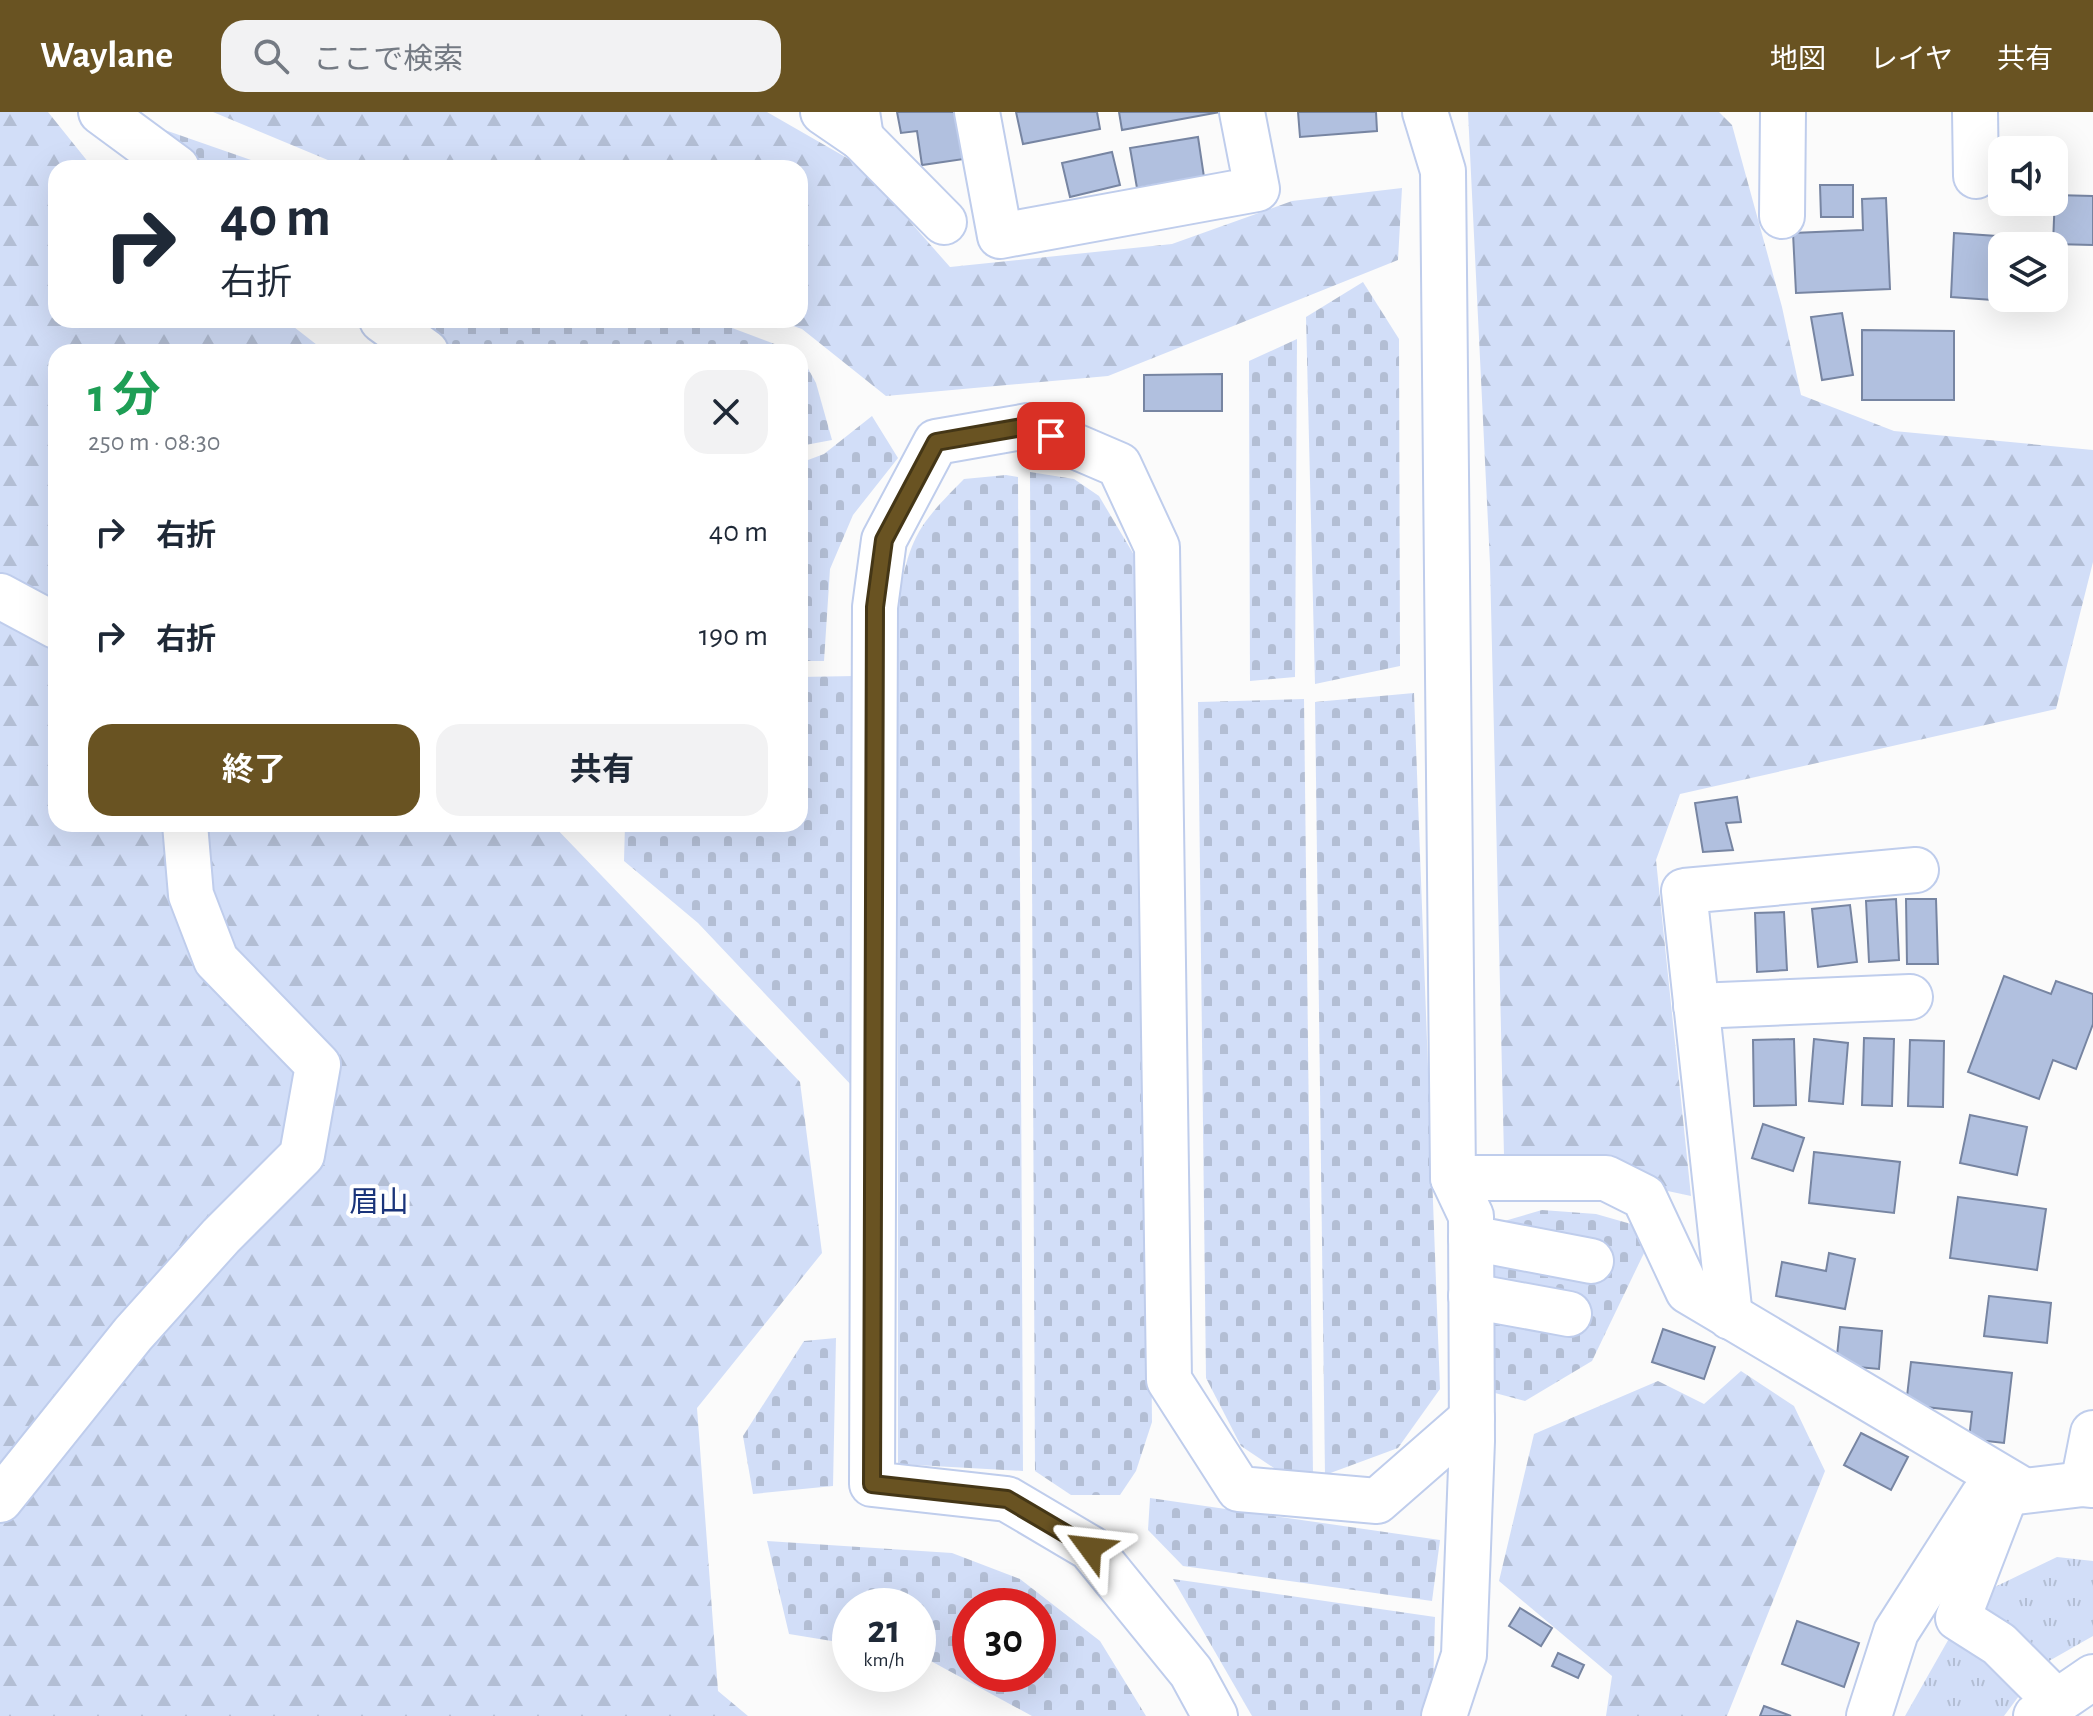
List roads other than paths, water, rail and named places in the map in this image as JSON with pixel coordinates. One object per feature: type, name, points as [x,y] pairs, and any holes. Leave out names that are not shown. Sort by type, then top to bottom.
[{"type":"street","points":[[101,112],[166,160]]},
{"type":"street","points":[[823,112],[859,125],[944,222]]},
{"type":"street","points":[[977,112],[1000,236],[1257,189],[1242,112]]},
{"type":"street","points":[[1425,112],[1443,171],[1453,1178],[1471,1216],[1472,1418],[1464,1655],[1450,1713]]},
{"type":"street","points":[[1782,216],[1783,112]]},
{"type":"street","points":[[1975,112],[1976,176]]},
{"type":"street","points":[[393,328],[415,344]]},
{"type":"street","points":[[1215,1716],[1191,1672],[1090,1548],[1007,1499],[872,1484],[875,607],[884,540],[936,442],[1028,426],[1119,465],[1157,547],[1169,1380],[1239,1489],[1377,1501],[1472,1418]]},
{"type":"street","points":[[0,596],[48,622]]},
{"type":"street","points":[[0,1500],[133,1334],[221,1236],[302,1155],[318,1065],[216,960],[191,895],[186,832]]},
{"type":"street","points":[[1730,1317],[1684,891],[1916,870]]},
{"type":"street","points":[[1696,1006],[1910,997]]},
{"type":"street","points":[[1453,1178],[1606,1178],[1644,1197],[1688,1291],[2013,1492]]},
{"type":"street","points":[[1471,1238],[1591,1261]]},
{"type":"street","points":[[1471,1296],[1569,1314]]},
{"type":"street","points":[[1869,1716],[1896,1632],[1983,1496],[2088,1485],[2093,1433]]},
{"type":"street","points":[[2013,1492],[1958,1618],[1999,1644],[2046,1708],[2093,1677]]},
{"type":"park label","name":"眉山","points":[[379,1203]]}]
